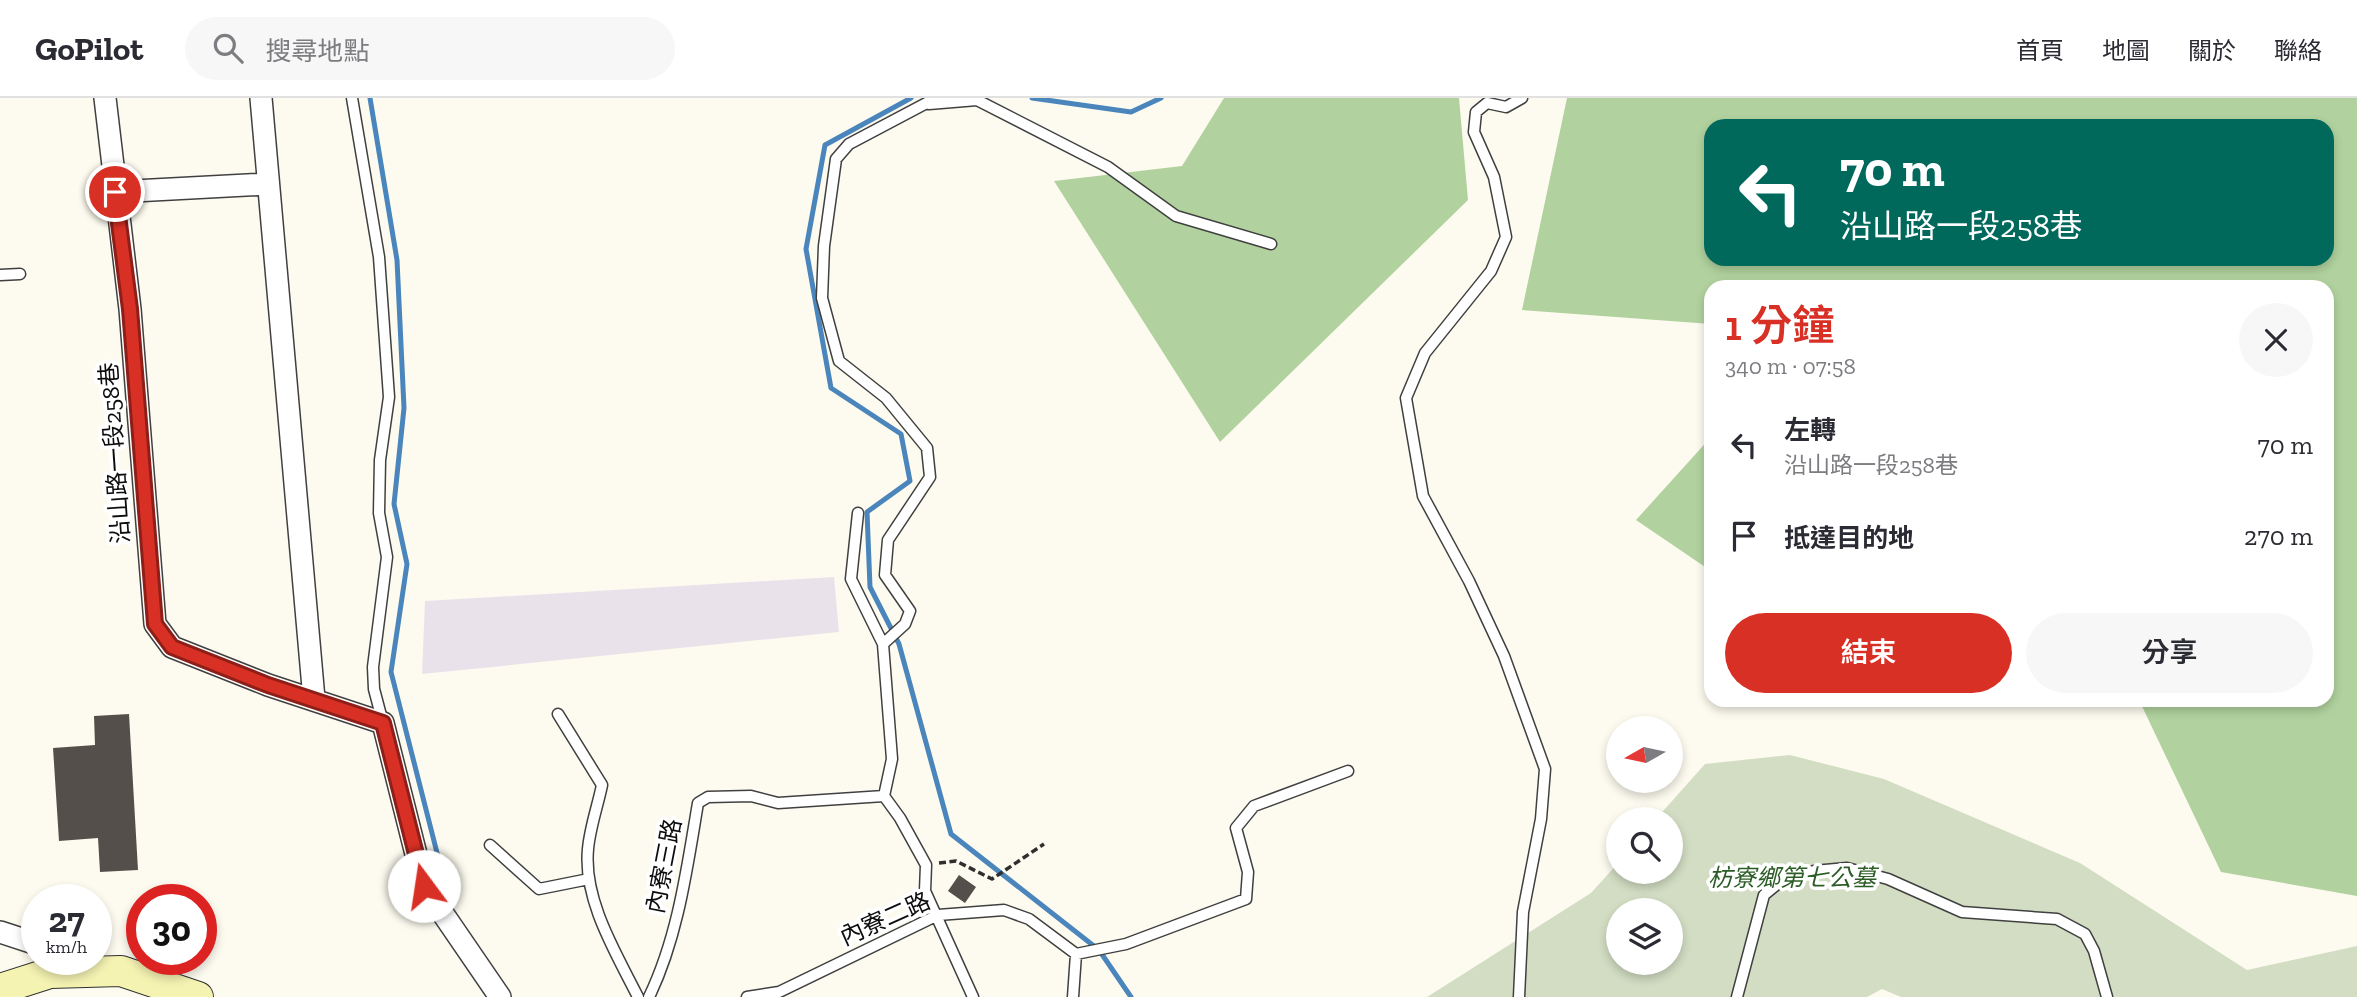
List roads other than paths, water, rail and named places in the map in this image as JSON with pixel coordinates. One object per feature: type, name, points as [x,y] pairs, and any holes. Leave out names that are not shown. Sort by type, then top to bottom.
[{"type":"main road","points":[[0,989],[50,973],[121,971],[198,997]]},
{"type":"street","name":"沿山路一段258巷","points":[[105,98],[130,309],[155,624],[172,647],[268,685],[383,723]]},
{"type":"street","points":[[261,98],[314,699]]},
{"type":"street","points":[[115,192],[267,184]]},
{"type":"street","points":[[383,723],[424,886],[500,997]]},
{"type":"street","points":[[0,932],[21,938]]},
{"type":"street","points":[[112,968],[121,971]]},
{"type":"lane","points":[[352,98],[379,257],[389,397],[380,460],[379,513],[387,557],[373,667],[374,689],[383,723]]},
{"type":"lane","points":[[1519,997],[1523,912],[1541,819],[1545,769],[1504,656],[1469,581],[1423,496],[1406,398],[1424,354],[1491,271],[1506,237],[1494,177],[1474,132],[1476,112],[1487,103],[1506,107],[1522,98]]},
{"type":"lane","points":[[884,643],[903,626],[910,611],[885,575],[888,540],[930,477],[927,448],[886,398],[839,361],[821,298],[824,246],[836,159],[849,144],[932,101],[976,100],[1108,167],[1176,216],[1271,244]]},
{"type":"lane","points":[[0,275],[20,274]]},
{"type":"lane","points":[[858,513],[851,579],[884,643],[892,759],[884,796],[900,818],[926,865],[925,891],[973,997]]},
{"type":"lane","points":[[558,715],[602,785],[588,849],[589,879],[605,931],[638,997]]},
{"type":"lane","points":[[1073,997],[1079,953],[1114,946],[1246,899],[1248,872],[1236,828],[1254,806],[1348,771]]},
{"type":"lane","name":"內寮三路","points":[[649,997],[668,947],[686,880],[698,803],[708,797],[751,796],[778,803],[884,796]]},
{"type":"lane","points":[[490,845],[539,889],[589,879]]},
{"type":"lane","points":[[1737,997],[1764,895],[1781,881],[1814,871],[1847,868],[1888,879],[1962,912],[2057,919],[2085,934],[2094,951],[2108,997]]},
{"type":"lane","name":"內寮二路","points":[[747,997],[779,992],[938,915],[1004,910],[1029,919],[1079,953]]},
{"type":"waterway","points":[[370,98],[397,260],[404,408],[394,504],[407,564],[391,672],[447,892]]},
{"type":"waterway","points":[[911,98],[825,145],[806,249],[831,388],[901,434],[910,481],[867,512],[870,587],[899,644],[951,834],[1099,950],[1131,997]]},
{"type":"waterway","points":[[1032,98],[1131,112],[1161,98]]},
{"type":"park label","name":"枋寮鄉第七公墓","points":[[1792,878]]}]
